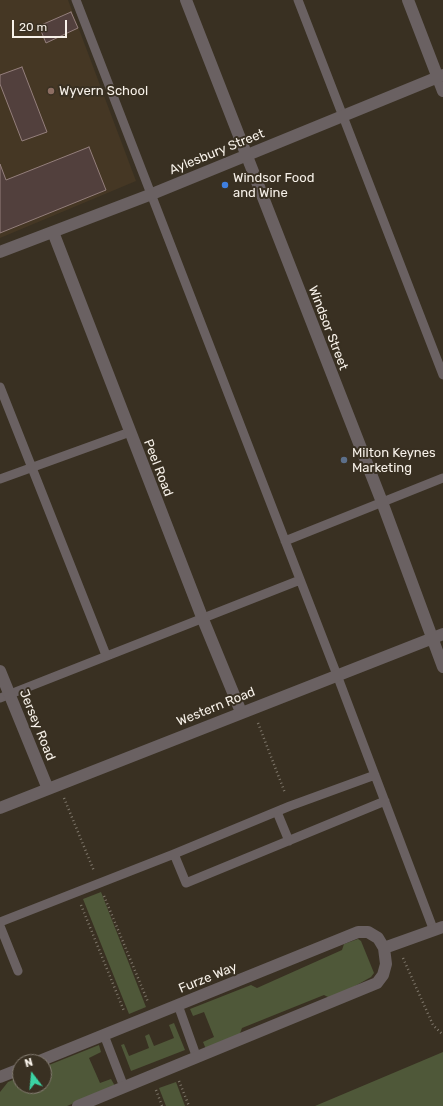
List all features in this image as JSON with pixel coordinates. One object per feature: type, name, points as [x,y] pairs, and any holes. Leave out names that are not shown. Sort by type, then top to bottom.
[{"type":"street","name":"Windsor Street","points":[[186,0],[382,502],[437,636],[443,667]]},
{"type":"street","points":[[408,0],[440,76],[443,91]]},
{"type":"street","name":"Aylesbury Street","points":[[0,252],[152,194],[440,76]]},
{"type":"street","name":"Peel Road","points":[[53,232],[202,617],[246,710]]},
{"type":"street","name":"Western Road","points":[[0,808],[437,636]]},
{"type":"street","name":"Jersey Road","points":[[0,672],[4,696],[53,787]]},
{"type":"street","points":[[78,1106],[174,1068],[377,983],[384,975],[386,964],[384,948],[438,929]]},
{"type":"street","name":"Furze Way","points":[[52,1056],[358,932],[368,932],[378,938],[384,948]]},
{"type":"street","points":[[0,1077],[12,1072]]},
{"type":"lane","points":[[76,0],[385,801],[438,929]]},
{"type":"lane","points":[[298,0],[443,375]]},
{"type":"lane","points":[[0,387],[106,655]]},
{"type":"lane","points":[[0,479],[32,466],[130,432]]},
{"type":"lane","points":[[285,541],[443,478]]},
{"type":"lane","points":[[4,696],[202,617],[300,580]]},
{"type":"lane","points":[[0,922],[174,854],[290,806],[375,775]]},
{"type":"lane","points":[[174,854],[186,883],[385,801]]},
{"type":"lane","points":[[277,812],[289,841]]},
{"type":"lane","points":[[0,926],[18,971]]},
{"type":"lane","points":[[178,1005],[198,1058]]},
{"type":"lane","points":[[104,1034],[124,1087]]},
{"type":"path","points":[[246,710],[290,806]]},
{"type":"path","points":[[53,787],[98,883],[153,1016]]},
{"type":"path","points":[[76,892],[130,1025]]},
{"type":"path","points":[[397,944],[433,1025],[443,1035]]},
{"type":"path","points":[[174,1068],[189,1106]]},
{"type":"shaded area","name":"Wyvern School","points":[[0,0],[68,0],[136,181],[0,238]]},
{"type":"green space","points":[[101,892],[146,1007],[129,1014],[83,899]]},
{"type":"green space","points":[[358,939],[361,941],[374,973],[371,977],[332,999],[324,995],[242,1028],[239,1036],[206,1049],[203,1042],[214,1037],[204,1012],[193,1016],[190,1009],[251,985],[257,988],[342,950],[344,944]]},
{"type":"green space","points":[[174,1023],[185,1050],[131,1071],[121,1045],[124,1044],[129,1056],[149,1048],[145,1036],[149,1034],[154,1046],[174,1038],[169,1025]]},
{"type":"green space","points":[[99,1045],[101,1052],[89,1058],[100,1083],[111,1079],[115,1086],[67,1106],[0,1106],[0,1092],[8,1082],[12,1080],[12,1094],[52,1094],[52,1064]]},
{"type":"green space","points":[[443,1052],[443,1106],[315,1106]]},
{"type":"green space","points":[[176,1082],[185,1106],[166,1106],[159,1088]]},
{"type":"building","points":[[71,12],[78,28],[46,43],[39,26]]},
{"type":"building","points":[[22,67],[47,132],[22,141],[0,84],[0,75]]},
{"type":"building","points":[[89,147],[106,190],[0,233],[0,164],[6,180]]},
{"type":"place","name":"Wyvern School","points":[[51,91]]},
{"type":"place","name":"Windsor Food and Wine","points":[[225,185]]},
{"type":"place","name":"Milton Keynes Marketing","points":[[344,460]]}]
